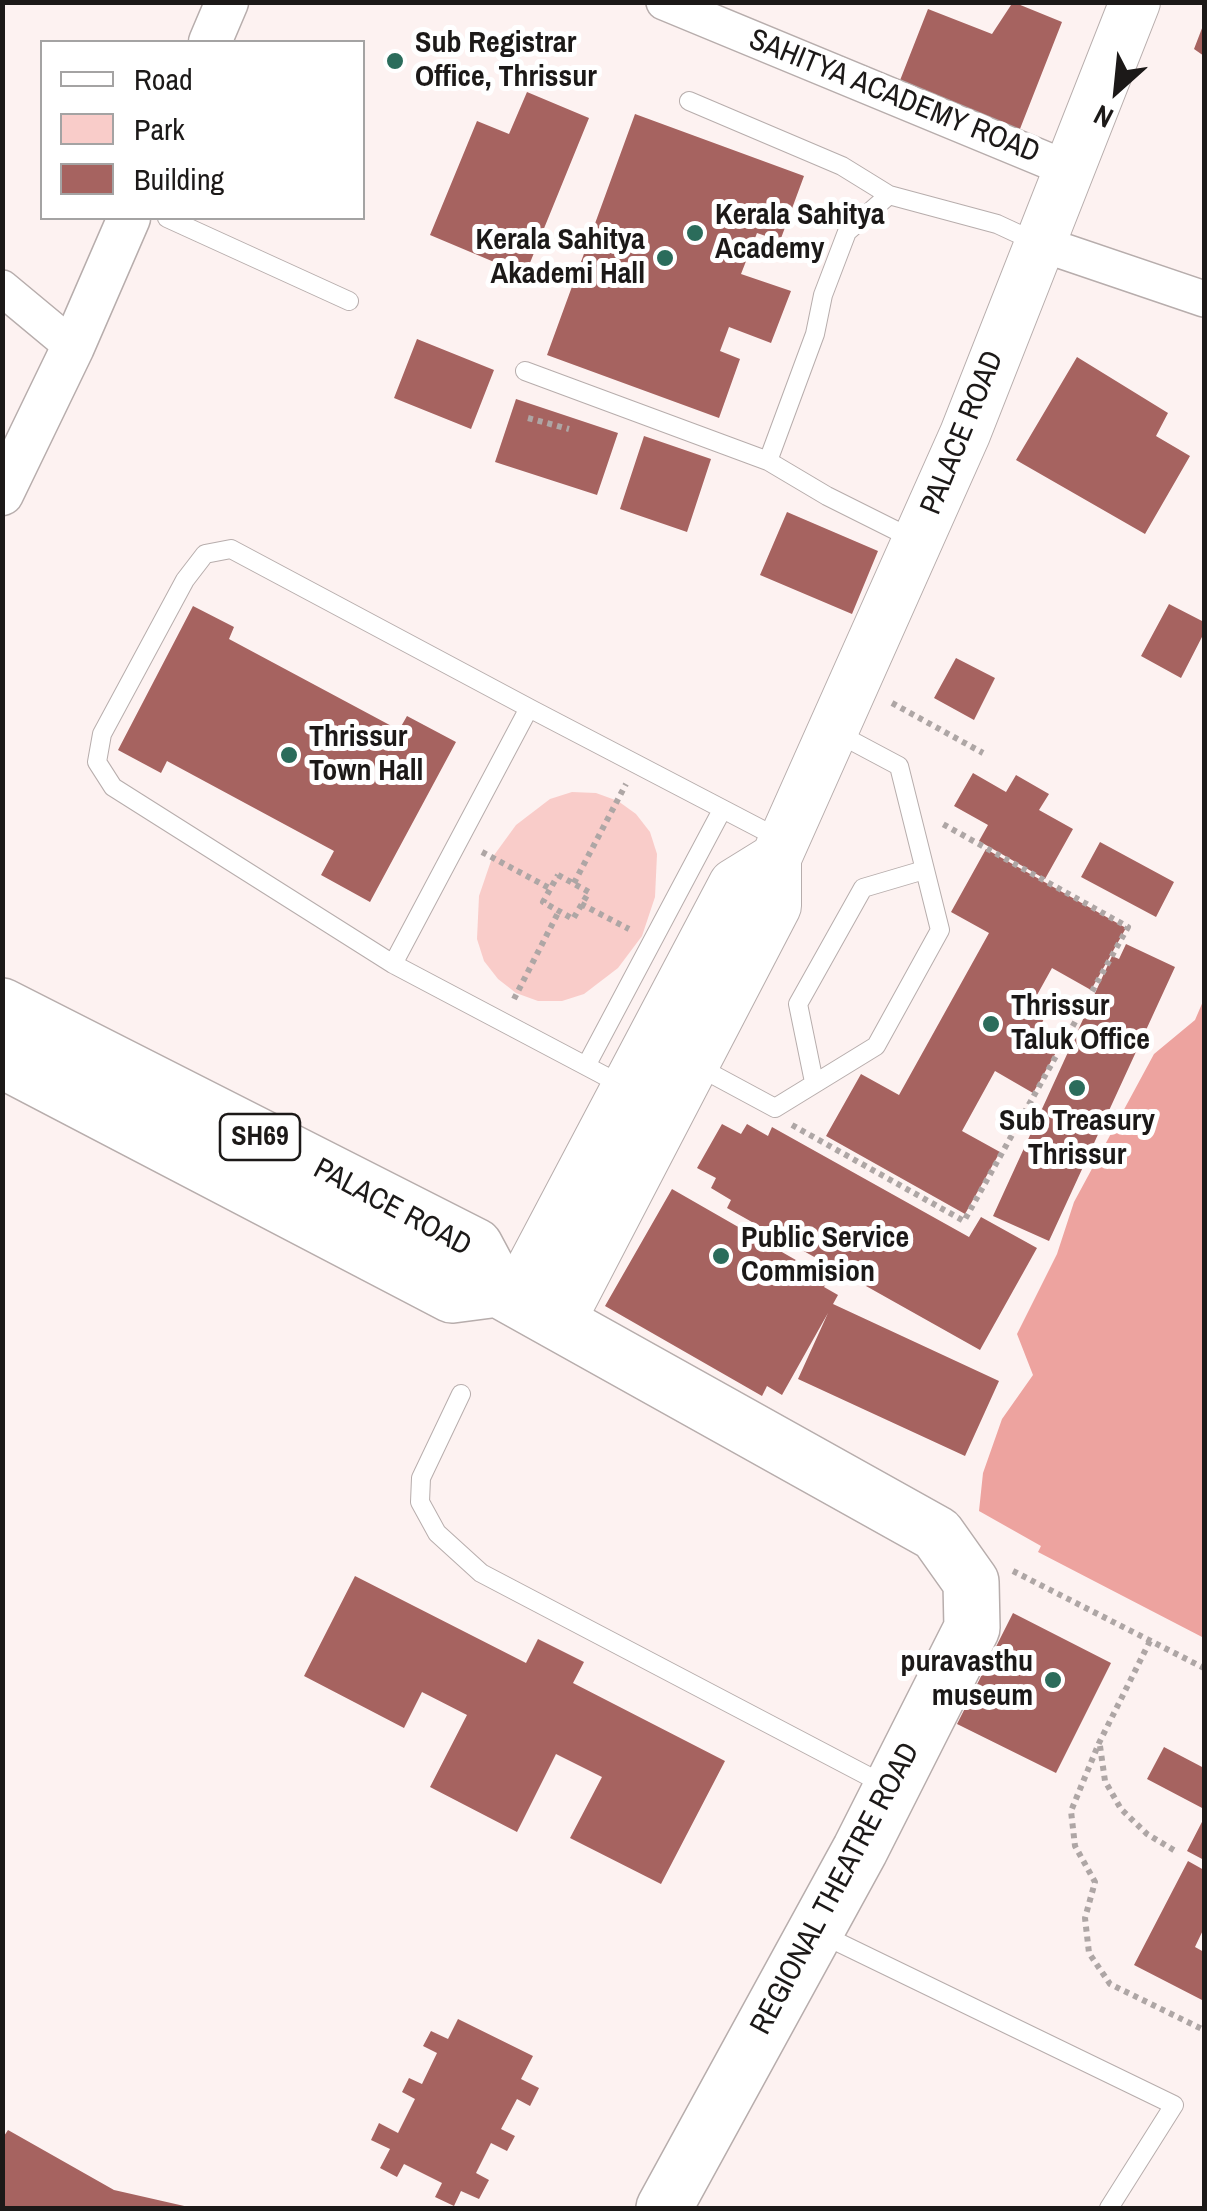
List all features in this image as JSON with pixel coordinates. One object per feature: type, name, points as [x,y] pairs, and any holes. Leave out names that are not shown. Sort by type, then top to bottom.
[{"type":"main road","name":"PALACE ROAD","points":[[2,1006],[475,1246],[524,1304],[694,1064],[776,906],[779,849],[965,434],[1135,2]]},
{"type":"main road","points":[[2,1060],[452,1295],[524,1304],[607,1077],[734,884],[779,849]]},
{"type":"main road","name":"REGIONAL THEATRE ROAD","points":[[524,1304],[937,1534],[971,1582],[972,1628],[815,1931],[664,2208]]},
{"type":"street","points":[[211,40],[227,2]]},
{"type":"street","name":"SAHITYA ACADEMY ROAD","points":[[664,2],[1068,169]]},
{"type":"street","points":[[2,494],[73,347],[127,220]]},
{"type":"street","points":[[1039,243],[1204,299]]},
{"type":"street","points":[[2,288],[73,347]]},
{"type":"lane","points":[[688,100],[842,166],[889,195],[997,224],[1039,243]]},
{"type":"lane","points":[[768,461],[815,334],[823,295],[847,232],[889,195]]},
{"type":"lane","points":[[171,220],[349,301]]},
{"type":"lane","points":[[525,371],[768,461],[827,496],[918,541]]},
{"type":"lane","points":[[722,810],[653,941],[607,1077],[394,964],[113,787],[97,762],[102,734],[185,580],[205,554],[232,549],[722,810],[779,849]]},
{"type":"lane","points":[[394,964],[528,708]]},
{"type":"lane","points":[[694,1064],[774,1108],[876,1046],[940,930],[899,766],[832,730]]},
{"type":"lane","points":[[814,1082],[798,1004],[863,888],[924,870]]},
{"type":"lane","points":[[461,1394],[422,1478],[420,1502],[436,1532],[481,1573],[890,1788]]},
{"type":"lane","points":[[815,1931],[1174,2105],[1108,2208]]},
{"type":"path","points":[[528,418],[569,429]]},
{"type":"path","points":[[854,682],[982,753]]},
{"type":"path","points":[[574,883],[636,765]]},
{"type":"path","points":[[774,1108],[781,1119],[964,1221],[1128,927],[909,805]]},
{"type":"path","points":[[460,840],[551,889]]},
{"type":"path","points":[[558,875],[574,883],[589,892],[574,919],[543,902],[558,875]]},
{"type":"path","points":[[581,904],[653,941]]},
{"type":"path","points":[[502,1022],[559,911]]},
{"type":"path","points":[[999,1564],[1204,1668]]},
{"type":"path","points":[[1150,1640],[1070,1812],[1075,1846],[1095,1882],[1085,1918],[1089,1953],[1110,1984],[1204,2030]]},
{"type":"path","points":[[1099,1744],[1106,1781],[1121,1809],[1147,1834],[1177,1852]]},
{"type":"green space","points":[[572,792],[596,793],[618,801],[636,814],[650,832],[657,854],[655,897],[642,936],[618,968],[584,994],[562,1001],[538,1001],[516,993],[484,961],[477,939],[479,896],[492,858],[516,825],[550,799]]},
{"type":"shaded area","points":[[1204,999],[1204,1638],[1038,1552],[1041,1546],[979,1511],[983,1473],[1002,1419],[1033,1375],[1017,1334],[1057,1254],[1074,1202],[1154,1054],[1195,1020]]},
{"type":"building","points":[[1013,2],[1062,22],[1018,134],[897,88],[928,9],[992,34]]},
{"type":"building","points":[[1204,23],[1204,56],[1194,49]]},
{"type":"building","points":[[527,92],[589,118],[525,275],[430,235],[477,121],[509,134]]},
{"type":"building","name":"Kerala Sahitya Akademi Hall","points":[[635,114],[804,176],[780,241],[757,233],[741,274],[791,291],[771,343],[729,327],[720,351],[740,359],[719,418],[547,355]]},
{"type":"building","points":[[417,339],[494,370],[471,429],[394,398]]},
{"type":"building","points":[[1077,357],[1168,413],[1156,436],[1190,456],[1145,534],[1016,460]]},
{"type":"building","points":[[516,399],[618,433],[597,495],[495,462]]},
{"type":"building","points":[[644,436],[711,459],[687,532],[620,509]]},
{"type":"building","points":[[787,512],[878,551],[852,614],[760,575]]},
{"type":"building","points":[[1169,604],[1204,622],[1204,633],[1181,678],[1141,656]]},
{"type":"building","name":"Thrissur Town Hall","points":[[193,606],[234,627],[229,639],[399,730],[407,716],[456,742],[370,902],[321,875],[334,851],[167,761],[161,773],[118,750]]},
{"type":"building","points":[[956,658],[995,678],[974,720],[934,698]]},
{"type":"building","points":[[973,773],[1006,792],[1016,775],[1049,794],[1039,810],[1073,829],[1045,879],[979,841],[988,825],[954,806]]},
{"type":"building","points":[[1100,842],[1174,882],[1156,917],[1081,877]]},
{"type":"building","name":"Thrissur Taluk Office","points":[[986,849],[1126,928],[1091,990],[1052,968],[1037,995],[1051,1002],[1036,1037],[1058,1049],[1033,1093],[995,1071],[962,1131],[1000,1152],[965,1214],[826,1136],[861,1074],[899,1095],[989,933],[951,912]]},
{"type":"building","points":[[1126,944],[1175,967],[1049,1241],[993,1216],[1112,956],[1119,959]]},
{"type":"building","points":[[722,1124],[741,1134],[747,1124],[768,1136],[772,1127],[969,1237],[981,1217],[1037,1248],[980,1350],[727,1208],[731,1200],[711,1188],[716,1178],[697,1168]]},
{"type":"building","points":[[672,1189],[829,1279],[824,1287],[838,1295],[833,1304],[999,1381],[965,1456],[798,1379],[828,1313],[782,1395],[767,1386],[762,1396],[605,1306]]},
{"type":"building","points":[[355,1576],[526,1663],[538,1639],[584,1662],[573,1683],[725,1761],[661,1884],[570,1838],[602,1777],[556,1754],[517,1832],[430,1787],[467,1715],[422,1692],[404,1728],[304,1676]]},
{"type":"building","points":[[1013,1613],[1111,1663],[1056,1773],[957,1724]]},
{"type":"building","points":[[1164,1747],[1204,1768],[1204,1809],[1147,1779]]},
{"type":"building","points":[[1204,1818],[1204,1860],[1187,1851]]},
{"type":"building","points":[[1188,1861],[1204,1870],[1204,1928],[1195,1947],[1204,1952],[1204,2001],[1134,1965]]},
{"type":"building","points":[[458,2019],[533,2056],[521,2079],[539,2088],[530,2106],[517,2099],[501,2129],[515,2136],[507,2151],[491,2143],[476,2173],[489,2180],[479,2199],[461,2191],[454,2206],[435,2197],[442,2183],[404,2164],[397,2177],[380,2168],[390,2149],[371,2140],[379,2123],[398,2133],[415,2099],[402,2092],[409,2078],[422,2084],[437,2053],[423,2046],[431,2031],[448,2039]]},
{"type":"building","points":[[8,2130],[114,2190],[193,2208],[2,2208],[2,2139]]},
{"type":"place","name":"Sub Registrar Office, Thrissur","points":[[395,61]]},
{"type":"place","name":"Kerala Sahitya Academy","points":[[695,233]]},
{"type":"place","name":"Kerala Sahitya Akademi Hall","points":[[665,258]]},
{"type":"place","name":"Thrissur Town Hall","points":[[289,755]]},
{"type":"place","name":"Thrissur Taluk Office","points":[[991,1024]]},
{"type":"place","name":"Sub Treasury Thrissur","points":[[1077,1088]]},
{"type":"place","name":"Public Service Commision","points":[[721,1256]]},
{"type":"place","name":"puravasthu museum","points":[[1053,1680]]}]
